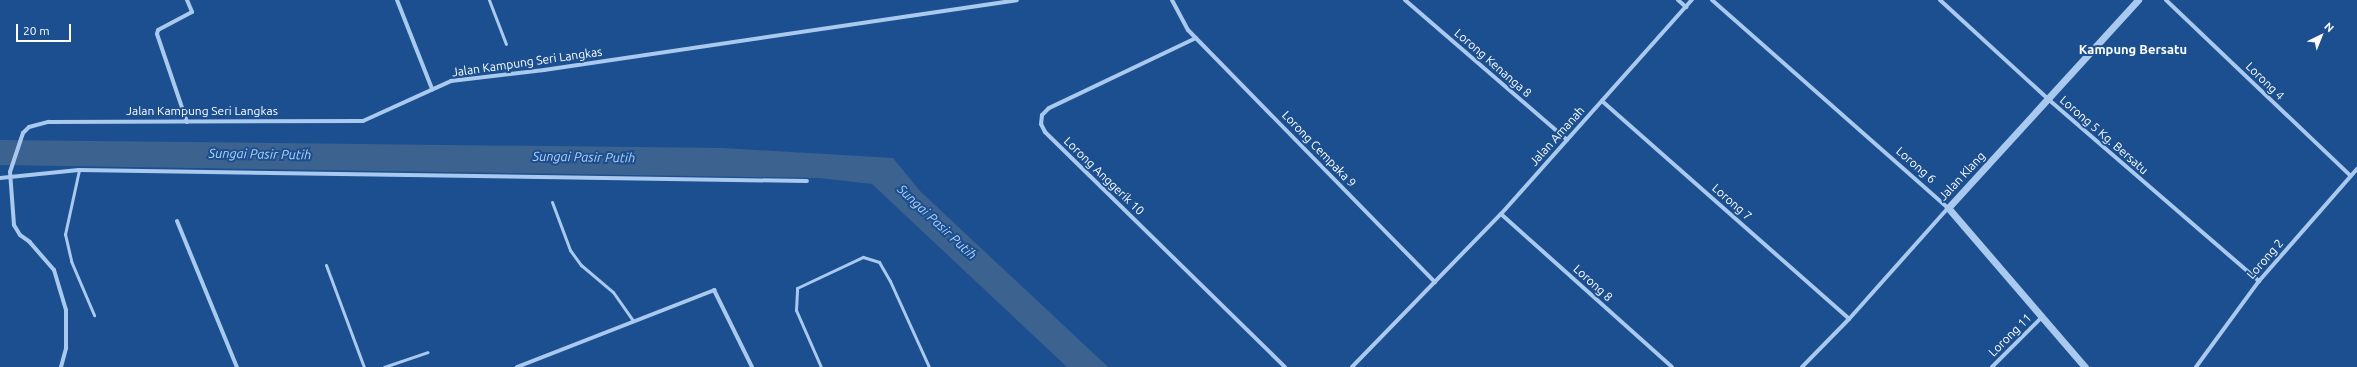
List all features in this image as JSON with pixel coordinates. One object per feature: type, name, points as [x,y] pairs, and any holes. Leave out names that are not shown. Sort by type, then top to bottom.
[{"type":"street","points":[[187,0],[192,12],[158,30],[157,34],[187,122]]},
{"type":"street","points":[[397,0],[432,89]]},
{"type":"street","name":"Jalan Kampung Seri Langkas","points":[[10,175],[23,133],[29,127],[48,122],[363,121],[451,81],[544,70],[1017,0]]},
{"type":"street","name":"Lorong Cempaka 9","points":[[1172,0],[1188,30],[1435,282]]},
{"type":"street","name":"Lorong Kenanga 8","points":[[1405,0],[1567,140]]},
{"type":"street","points":[[1678,0],[1686,7]]},
{"type":"street","name":"Jalan Amanah","points":[[1435,282],[1501,214],[1692,0]]},
{"type":"street","name":"Lorong 6","points":[[1712,0],[1948,208],[2043,316],[2085,367]]},
{"type":"street","name":"Lorong 5 Kg. Bersatu","points":[[1940,0],[2048,99],[2259,281]]},
{"type":"street","name":"Jalan Klang","points":[[1802,367],[1849,319],[2138,0]]},
{"type":"street","name":"Lorong 4","points":[[2166,0],[2351,176]]},
{"type":"street","name":"Lorong Anggerik 10","points":[[1196,38],[1049,108],[1042,115],[1041,124],[1045,132],[1285,367]]},
{"type":"street","name":"Lorong 7","points":[[1602,100],[1849,319]]},
{"type":"street","name":"Lorong 2","points":[[2196,367],[2259,281],[2357,169]]},
{"type":"street","points":[[0,178],[10,175],[79,170],[807,181]]},
{"type":"street","points":[[10,175],[14,225],[20,235],[30,242],[54,270],[66,310],[66,348],[61,367]]},
{"type":"street","name":"Lorong 8","points":[[1501,214],[1672,367]]},
{"type":"street","points":[[177,221],[237,367]]},
{"type":"street","points":[[1352,367],[1435,282]]},
{"type":"street","points":[[517,367],[714,290],[752,367]]},
{"type":"street","name":"Lorong 11","points":[[1992,367],[2043,316]]},
{"type":"lane","points":[[489,0],[506,44]]},
{"type":"lane","points":[[79,170],[65,234],[71,261],[94,315]]},
{"type":"lane","points":[[552,202],[570,250],[581,265],[613,292],[633,321]]},
{"type":"lane","points":[[820,367],[796,310],[797,288],[863,258],[879,262],[890,281],[929,367]]},
{"type":"lane","points":[[326,265],[364,367]]},
{"type":"lane","points":[[384,367],[428,352]]},
{"type":"water","name":"Sungai Pasir Putih","points":[[0,140],[723,148],[893,158],[920,191],[1108,367],[1067,367],[872,184],[819,178],[0,165]]},
{"type":"district","name":"Kampung Bersatu","points":[[2133,49]]}]
